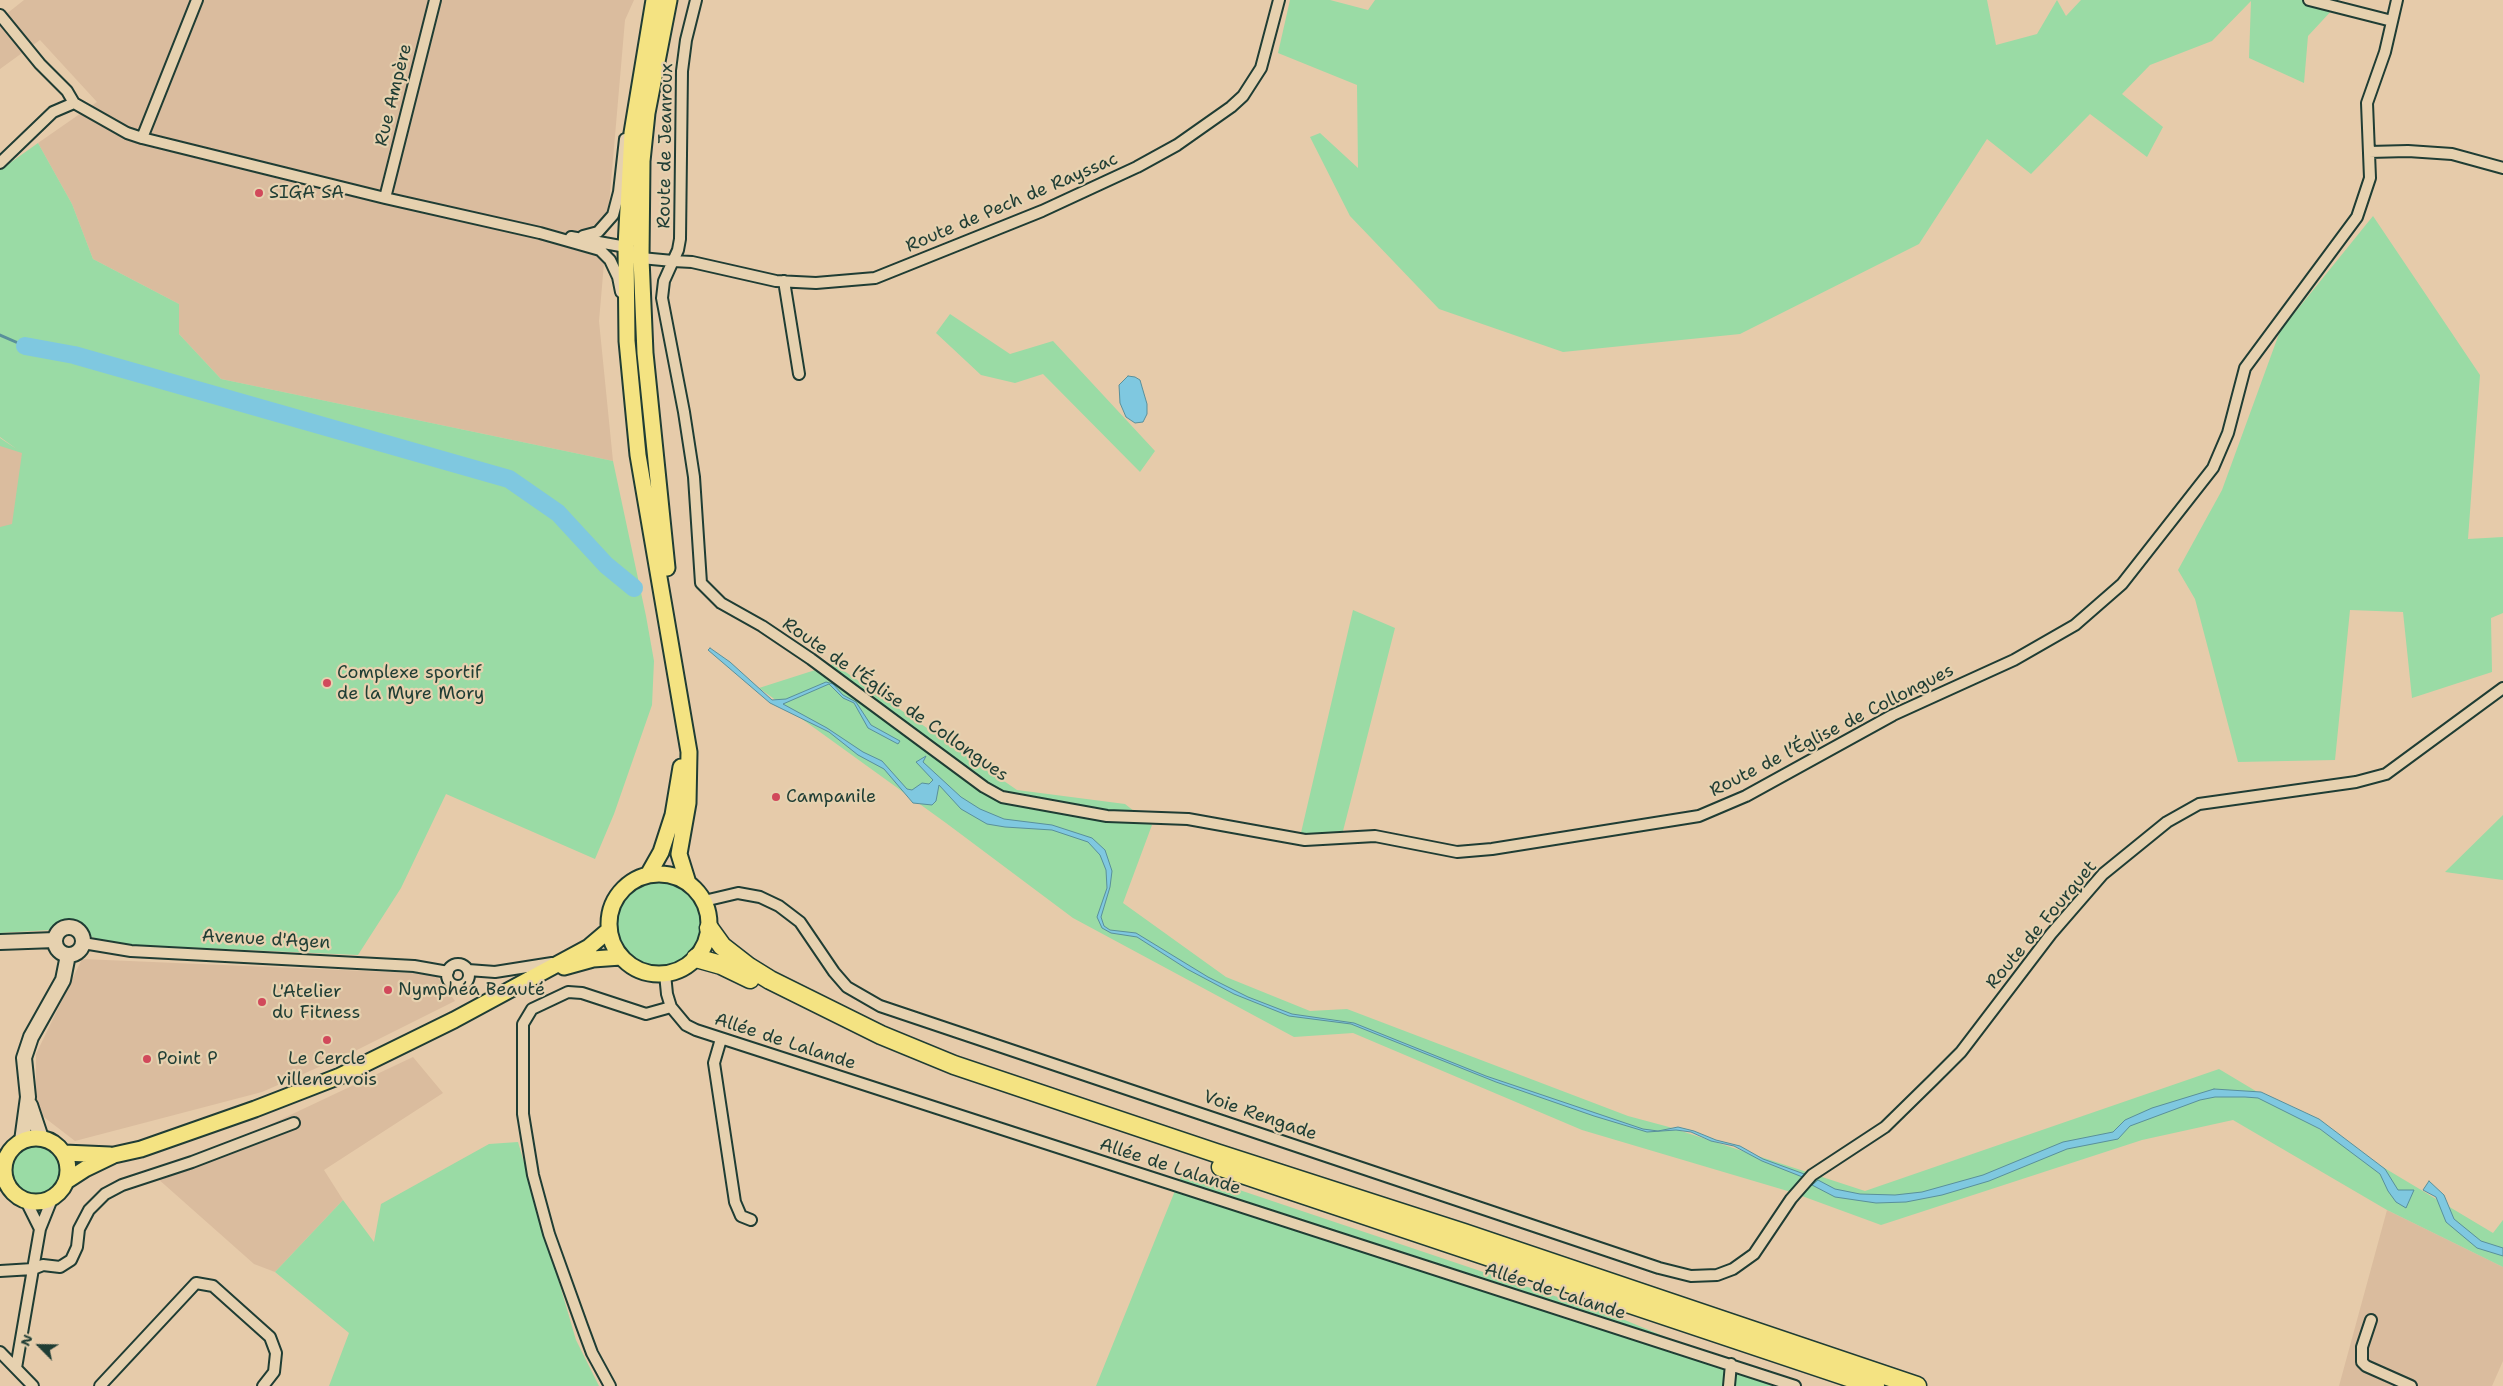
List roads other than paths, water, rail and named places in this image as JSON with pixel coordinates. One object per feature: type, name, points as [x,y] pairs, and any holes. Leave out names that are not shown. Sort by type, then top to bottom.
[{"type":"highway","points":[[709,928],[722,946],[749,967],[770,980],[872,1031],[954,1064],[1917,1386]]},
{"type":"highway","points":[[696,958],[736,970],[871,1042],[949,1076],[1875,1386]]},
{"type":"main road","points":[[654,0],[632,133],[626,247],[627,322],[630,384],[638,455],[689,752],[690,778],[679,854],[688,883]]},
{"type":"main road","points":[[668,0],[647,114],[642,161],[641,258],[645,353],[658,469],[673,651]]},
{"type":"main road","points":[[648,875],[661,852],[673,815],[680,778],[682,713]]},
{"type":"main road","points":[[662,874],[676,877],[688,883],[704,901],[708,914],[709,928],[705,944],[696,958],[676,972],[665,974],[643,972],[621,957],[613,945],[609,930],[609,917],[613,904],[622,891],[634,881],[648,875],[662,874]]},
{"type":"main road","points":[[71,928],[78,932],[83,943],[79,950],[68,955],[57,949],[55,940],[59,932],[71,928]]},
{"type":"main road","points":[[68,1180],[68,1162],[64,1153],[58,1146],[41,1138],[22,1141],[3,1161],[4,1187],[26,1201],[44,1202],[52,1199],[59,1194],[68,1180],[85,1168],[114,1155],[141,1149],[255,1109],[340,1076],[454,1020],[589,947],[609,930]]},
{"type":"main road","points":[[0,942],[55,940]]},
{"type":"main road","points":[[41,1138],[28,1097],[24,1058],[31,1037],[64,980],[68,955]]},
{"type":"main road","points":[[538,974],[593,959],[621,957]]},
{"type":"main road","points":[[22,1141],[28,1097]]},
{"type":"main road","points":[[64,1153],[114,1155]]},
{"type":"street","points":[[142,138],[198,0]]},
{"type":"street","name":"Rue Ampère","points":[[385,198],[435,0]]},
{"type":"street","name":"Route de Jeanroux","points":[[696,0],[686,40],[682,71],[680,238],[678,250],[664,281],[662,298],[684,412],[694,477],[701,583]]},
{"type":"street","name":"Route de Pech de Rayssac","points":[[672,261],[692,262],[784,282],[816,283],[875,278],[1042,211],[1138,167],[1177,145],[1231,107],[1251,85],[1265,60],[1279,0]]},
{"type":"street","points":[[2309,0],[2392,20]]},
{"type":"street","name":"Route de l’Église de Collongues","points":[[701,583],[721,603],[762,626],[811,658],[984,787],[1002,797],[1107,816],[1188,819],[1305,840],[1375,836],[1457,852],[1492,849],[1699,816],[1746,796],[1893,715],[2014,660],[2075,625],[2122,584],[2213,468],[2228,433],[2245,368],[2357,217],[2370,178],[2367,103],[2385,52],[2397,0]]},
{"type":"street","points":[[0,15],[37,60],[67,91],[74,104],[126,132],[142,138],[385,198],[540,233],[600,250],[610,260],[618,277],[627,322]]},
{"type":"street","points":[[540,233],[575,236],[590,235],[598,232],[613,215],[619,192],[636,68],[639,55],[645,46]]},
{"type":"street","points":[[0,163],[53,112],[74,104]]},
{"type":"street","points":[[2369,152],[2408,151],[2452,154],[2503,168]]},
{"type":"street","points":[[540,233],[602,241],[626,247],[641,258],[672,261]]},
{"type":"street","points":[[784,282],[798,374]]},
{"type":"street","name":"Route de Fourquet","points":[[1754,1254],[1802,1186],[1832,1161],[1885,1127],[1927,1086],[1961,1052],[2051,934],[2103,874],[2167,822],[2198,804],[2356,782],[2386,774],[2503,688]]},
{"type":"street","name":"Voie Rengade","points":[[704,901],[738,893],[749,894],[760,897],[790,912],[806,930],[846,987],[880,1006],[1667,1270],[1691,1276],[1717,1275],[1732,1269],[1754,1254]]},
{"type":"street","name":"Avenue d'Agen","points":[[83,943],[131,951],[414,966],[448,972]]},
{"type":"street","points":[[468,970],[466,983],[457,986],[449,981],[448,972],[455,964],[463,965],[468,970],[496,972],[563,961]]},
{"type":"street","points":[[610,1386],[592,1353],[582,1326],[549,1234],[533,1175],[523,1114],[523,1024],[532,1010],[568,992],[582,994],[646,1014],[671,1007],[667,994],[665,974]]},
{"type":"street","name":"Allée de Lalande","points":[[671,1007],[686,1025],[721,1038],[1795,1386]]},
{"type":"street","points":[[721,1038],[714,1063],[735,1202],[741,1216],[751,1220]]},
{"type":"street","points":[[0,1271],[33,1269],[43,1265],[60,1267],[71,1260],[77,1247],[79,1229],[89,1210],[105,1194],[122,1185],[192,1162],[294,1123]]},
{"type":"street","points":[[16,1368],[40,1229],[52,1199]]},
{"type":"street","points":[[26,1201],[40,1229]]},
{"type":"street","points":[[100,1386],[196,1283],[213,1286],[270,1336],[276,1353],[274,1372],[264,1386]]},
{"type":"street","points":[[2371,1320],[2362,1347],[2362,1362],[2366,1366],[2411,1386]]},
{"type":"street","points":[[0,1352],[33,1386]]},
{"type":"street","points":[[1729,1386],[1730,1364]]},
{"type":"water","points":[[1128,376],[1140,380],[1147,404],[1147,414],[1143,422],[1135,423],[1126,417],[1120,403],[1119,385]]},
{"type":"water","points":[[710,648],[730,662],[772,700],[786,699],[826,682],[833,684],[843,695],[856,702],[871,725],[900,741],[898,744],[868,728],[854,703],[843,698],[829,684],[783,704],[827,728],[863,752],[882,761],[907,789],[912,790],[922,783],[929,784],[933,780],[916,762],[926,756],[923,762],[961,797],[980,809],[1004,819],[1052,825],[1092,838],[1105,850],[1112,871],[1110,887],[1101,917],[1104,926],[1110,930],[1136,933],[1208,977],[1248,997],[1292,1014],[1354,1023],[1486,1076],[1643,1129],[1658,1131],[1678,1127],[1694,1131],[1716,1140],[1740,1146],[1763,1159],[1807,1175],[1805,1178],[1762,1161],[1734,1146],[1711,1141],[1691,1132],[1676,1130],[1647,1132],[1594,1116],[1496,1082],[1351,1024],[1289,1016],[1234,994],[1187,969],[1137,937],[1111,933],[1102,928],[1097,917],[1107,888],[1106,870],[1100,855],[1088,842],[1052,830],[987,824],[961,809],[939,785],[936,801],[932,805],[913,803],[884,769],[858,755],[829,732],[770,703],[708,650]]},
{"type":"water","points":[[2214,1089],[2261,1092],[2319,1119],[2385,1169],[2398,1190],[2414,1190],[2406,1208],[2396,1202],[2380,1174],[2320,1129],[2258,1098],[2245,1097],[2215,1097],[2200,1100],[2130,1126],[2118,1139],[2067,1149],[1989,1181],[1942,1195],[1906,1202],[1876,1203],[1835,1197],[1812,1185],[1818,1180],[1835,1189],[1860,1194],[1895,1195],[1922,1192],[1983,1175],[2063,1142],[2113,1132],[2125,1120],[2152,1108]]},
{"type":"water","points":[[2429,1181],[2444,1195],[2454,1219],[2481,1241],[2503,1248],[2503,1256],[2477,1248],[2446,1222],[2436,1197],[2423,1190]]},
{"type":"waterway","points":[[0,335],[25,346]]},
{"type":"waterway","points":[[25,346],[74,355],[509,479],[558,513],[606,565],[634,588]]},
{"type":"place","name":"SIGA SA","points":[[259,193]]},
{"type":"place","name":"Complexe sportif de la Myre Mory","points":[[327,683]]},
{"type":"place","name":"Campanile","points":[[776,797]]},
{"type":"place","name":"Nymphéa Beauté","points":[[388,990]]},
{"type":"place","name":"L'Atelier du Fitness","points":[[262,1002]]},
{"type":"place","name":"Le Cercle villeneuvois","points":[[327,1040]]},
{"type":"place","name":"Point P","points":[[147,1059]]}]
